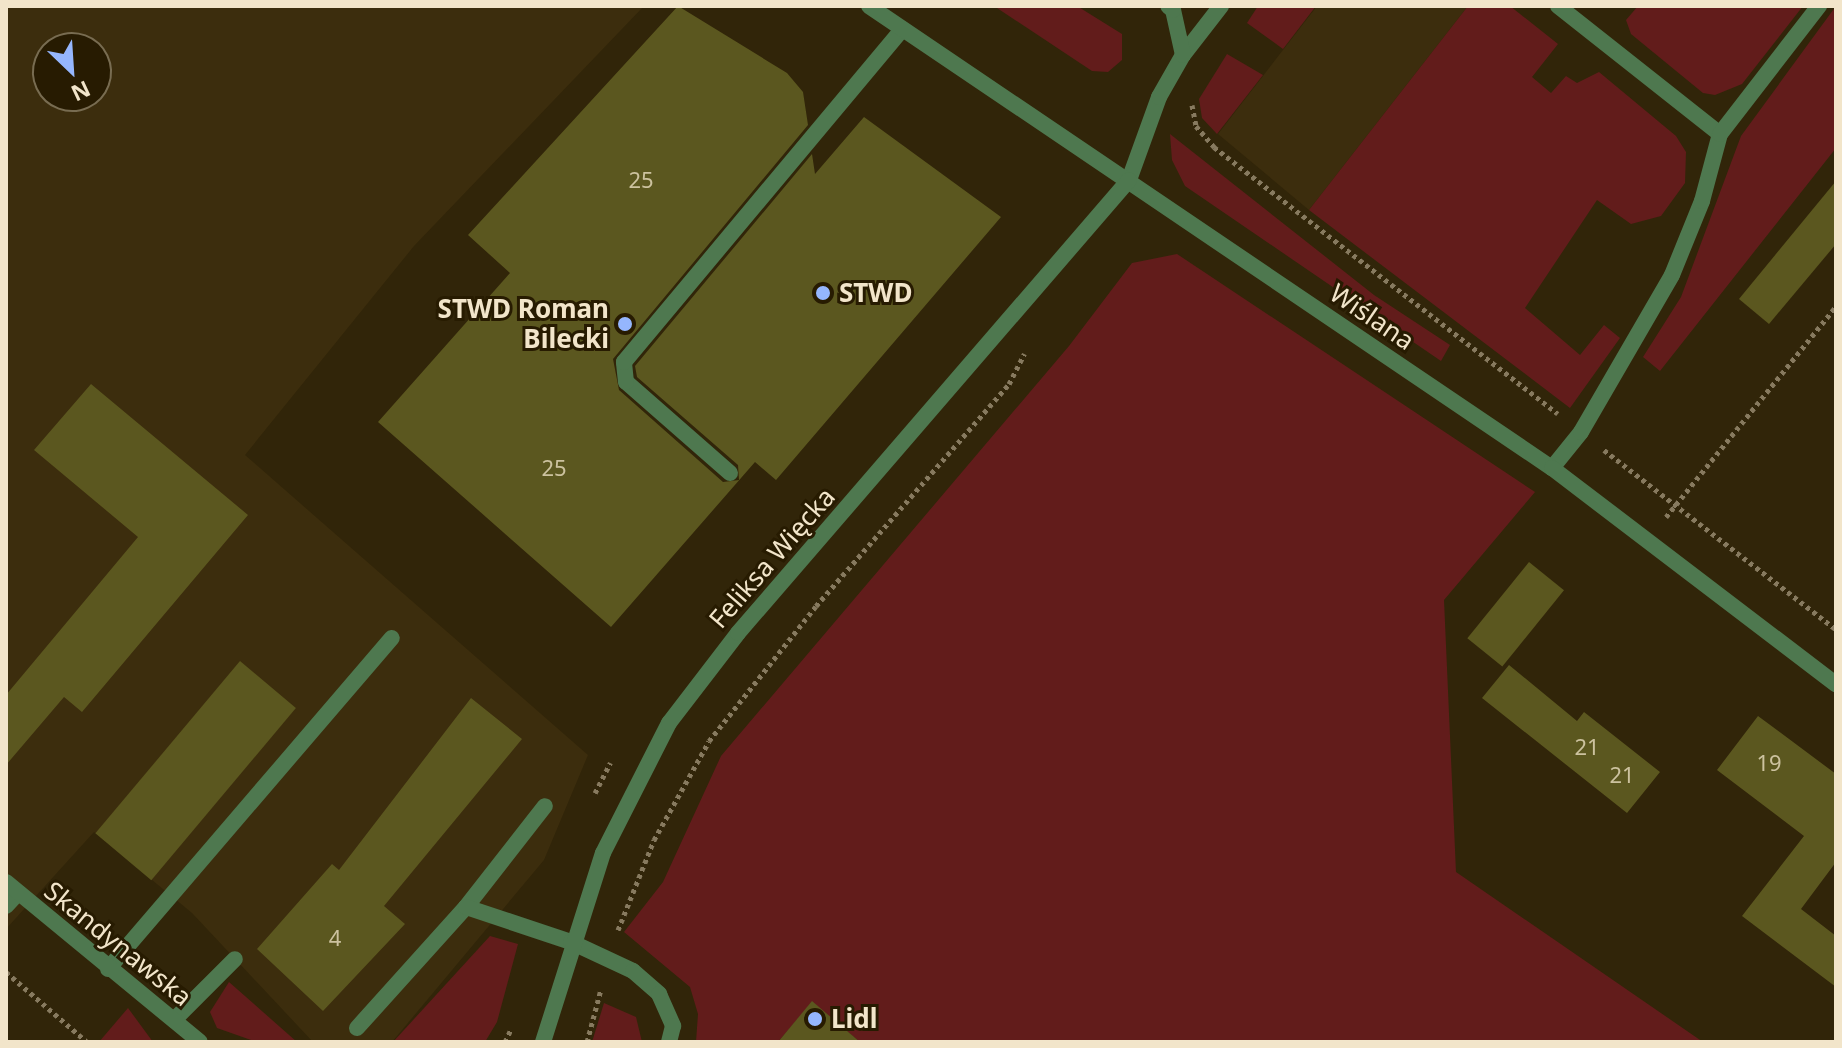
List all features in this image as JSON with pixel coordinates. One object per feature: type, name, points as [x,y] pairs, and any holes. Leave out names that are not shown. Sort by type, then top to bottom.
[{"type":"street","name":"Wiślana","points":[[869,6],[1552,468],[1836,684]]},
{"type":"street","points":[[1168,6],[1177,22],[1183,55]]},
{"type":"street","points":[[1129,180],[1159,97],[1183,55],[1221,6]]},
{"type":"street","points":[[1558,6],[1720,134]]},
{"type":"street","points":[[1552,468],[1581,432],[1672,275],[1702,201],[1720,134],[1819,6]]},
{"type":"street","points":[[730,473],[626,382],[624,362],[902,29]]},
{"type":"street","name":"Feliksa Więcka","points":[[536,1042],[544,1034],[571,942],[625,805],[669,723],[701,678],[1129,180]]},
{"type":"street","points":[[108,969],[392,638]]},
{"type":"street","points":[[357,1028],[466,907],[545,806]]},
{"type":"street","points":[[6,906],[12,888]]},
{"type":"street","name":"Skandynawska","points":[[12,888],[200,1042]]},
{"type":"street","points":[[466,907],[571,942],[633,971],[659,994],[673,1026],[669,1042]]},
{"type":"street","points":[[174,1020],[235,959]]},
{"type":"path","points":[[1192,102],[1196,126],[1214,147],[1836,629]]},
{"type":"path","points":[[1646,541],[1836,306]]},
{"type":"path","points":[[587,1042],[607,959],[654,840],[709,741],[816,606],[1009,384],[1029,348]]},
{"type":"path","points":[[6,972],[87,1042]]},
{"type":"shaded area","points":[[6,6],[644,6],[414,246],[245,455],[588,755],[544,860],[392,1042],[313,1042],[192,913],[94,832],[6,929]]},
{"type":"shaded area","points":[[994,6],[1077,6],[1122,34],[1122,60],[1108,72],[1092,71]]},
{"type":"shaded area","points":[[1258,6],[1316,6],[1283,49],[1247,23]]},
{"type":"shaded area","points":[[1317,6],[1468,6],[1309,210],[1218,134]]},
{"type":"shaded area","points":[[1468,6],[1510,6],[1558,44],[1532,77],[1551,93],[1566,76],[1577,83],[1599,72],[1676,136],[1686,152],[1685,183],[1661,216],[1631,224],[1597,200],[1525,308],[1580,355],[1604,325],[1620,338],[1570,408],[1309,210]]},
{"type":"shaded area","points":[[1638,6],[1803,6],[1742,84],[1715,95],[1703,93],[1631,34],[1626,20]]},
{"type":"shaded area","points":[[1836,6],[1836,148],[1660,371],[1643,357],[1681,297],[1741,136]]},
{"type":"shaded area","points":[[1227,54],[1263,75],[1217,134],[1202,118],[1199,99]]},
{"type":"shaded area","points":[[1170,134],[1374,295],[1450,345],[1441,361],[1185,186],[1172,160]]},
{"type":"shaded area","points":[[1177,254],[1535,492],[1444,600],[1456,872],[1703,1042],[860,1042],[812,1002],[778,1042],[696,1042],[698,1014],[690,987],[624,932],[663,882],[721,756],[1069,346],[1132,263]]},
{"type":"shaded area","points":[[490,936],[518,944],[497,1022],[485,1042],[393,1042]]},
{"type":"shaded area","points":[[229,982],[297,1042],[257,1042],[217,1028],[210,1012]]},
{"type":"shaded area","points":[[604,1003],[636,1017],[642,1042],[592,1042]]},
{"type":"shaded area","points":[[128,1008],[153,1042],[99,1042]]},
{"type":"building","points":[[678,6],[787,73],[803,92],[808,125],[613,359],[619,390],[723,482],[739,480],[738,465],[637,377],[635,366],[812,154],[815,174],[864,117],[1001,217],[776,480],[755,462],[611,627],[378,422],[510,273],[468,235]]},
{"type":"building","points":[[1836,181],[1836,244],[1769,324],[1739,299]]},
{"type":"building","points":[[91,384],[248,515],[82,712],[64,697],[6,765],[6,695],[138,537],[34,450]]},
{"type":"building","points":[[1529,562],[1564,590],[1502,666],[1467,638]]},
{"type":"building","points":[[240,661],[296,708],[151,880],[95,833]]},
{"type":"building","points":[[1509,665],[1577,721],[1584,712],[1660,772],[1627,813],[1482,698]]},
{"type":"building","points":[[471,698],[522,739],[384,906],[405,924],[323,1011],[257,949],[332,864],[339,870]]},
{"type":"building","points":[[1758,716],[1836,774],[1836,862],[1801,909],[1836,936],[1836,987],[1742,916],[1804,836],[1717,770]]},
{"type":"building","name":"Lidl","points":[[812,1001],[860,1042],[778,1042]]},
{"type":"place","name":"STWD","points":[[823,293]]},
{"type":"place","name":"STWD Roman Bilecki","points":[[625,324]]},
{"type":"place","name":"Lidl","points":[[815,1019]]}]
